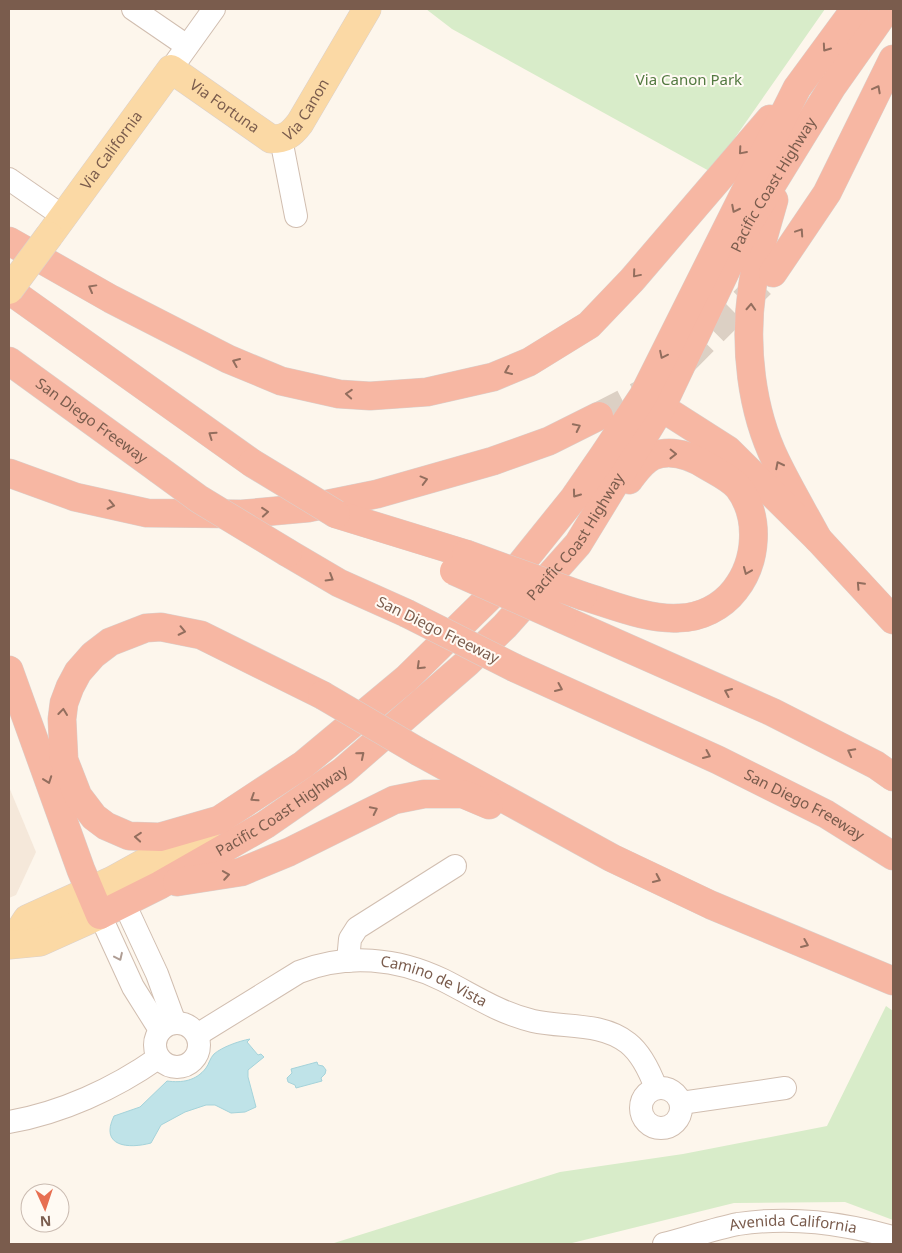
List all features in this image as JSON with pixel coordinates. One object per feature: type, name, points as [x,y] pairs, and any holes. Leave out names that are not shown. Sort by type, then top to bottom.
[{"type":"highway","name":"Pacific Coast Highway","points":[[219,820],[288,775],[336,740],[406,679],[472,617],[541,541],[598,463],[652,402],[797,88],[855,9]]},
{"type":"highway","name":"Pacific Coast Highway","points":[[107,897],[160,885],[265,825],[343,771],[467,663],[505,626],[578,544],[749,222],[832,87],[887,9]]},
{"type":"highway","points":[[773,272],[827,193],[893,59]]},
{"type":"highway","points":[[9,241],[120,303],[228,359],[281,381],[339,394],[370,396],[456,388],[493,377],[529,362],[589,325],[632,280],[679,223],[797,88]]},
{"type":"highway","points":[[784,165],[761,246],[752,289],[750,353],[754,388],[762,423],[773,453],[818,539]]},
{"type":"highway","points":[[9,290],[252,463],[336,514],[375,535],[460,562],[670,619],[704,613],[723,603],[743,578],[752,558],[754,534],[747,506],[737,486],[693,457],[667,454],[653,456],[642,464],[578,544]]},
{"type":"highway","name":"San Diego Freeway","points":[[9,361],[199,499],[338,583],[515,668],[718,760],[826,814],[893,856]]},
{"type":"highway","points":[[652,402],[728,450],[818,539],[893,620]]},
{"type":"highway","points":[[9,473],[75,497],[146,513],[242,514],[270,512],[308,508],[377,494],[493,462],[549,441],[599,416]]},
{"type":"highway","points":[[336,514],[413,538],[562,619],[772,712],[860,756],[893,776]]},
{"type":"highway","points":[[219,820],[160,837],[144,838],[128,836],[106,826],[85,808],[72,784],[64,760],[62,734],[64,703],[70,687],[83,666],[93,655],[110,642],[146,628],[161,627],[201,635],[322,695],[418,752],[556,829],[710,904],[893,981]]},
{"type":"highway","points":[[9,670],[107,897]]},
{"type":"highway","points":[[160,885],[241,872],[289,852],[394,800],[424,794],[463,794],[556,829]]},
{"type":"main road","name":"Via Canon","points":[[281,139],[291,135],[300,123],[368,9]]},
{"type":"main road","name":"Via Fortuna","points":[[171,69],[271,139],[281,139]]},
{"type":"main road","name":"Via California","points":[[9,290],[171,69]]},
{"type":"main road","name":"Pacific Coast Highway","points":[[107,897],[180,844],[219,820]]},
{"type":"main road","points":[[10,945],[40,942],[107,897]]},
{"type":"street","points":[[133,9],[187,46]]},
{"type":"street","name":"Via California","points":[[171,69],[214,9]]},
{"type":"street","name":"Via Canon","points":[[281,139],[296,216]]},
{"type":"street","points":[[9,179],[56,226]]},
{"type":"street","points":[[348,961],[350,939],[357,928],[455,866]]},
{"type":"street","points":[[107,897],[133,986],[168,1019],[188,1026],[196,1035],[199,1049],[196,1056],[185,1066],[170,1067],[158,1058],[154,1043],[168,1019]]},
{"type":"street","name":"Camino de Vista","points":[[196,1035],[289,977],[311,967],[348,961],[376,960],[408,966],[443,980],[491,1007],[533,1021],[610,1033],[628,1043],[637,1052],[649,1069],[656,1088]]},
{"type":"street","points":[[9,1122],[53,1112],[97,1093],[158,1058]]},
{"type":"street","points":[[656,1088],[672,1090],[681,1103],[681,1112],[673,1124],[667,1127],[653,1127],[644,1119],[640,1104],[649,1090],[656,1088]]},
{"type":"street","points":[[681,1103],[785,1088]]},
{"type":"street","name":"Avenida California","points":[[664,1244],[737,1225],[792,1220],[847,1225],[893,1237]]},
{"type":"shaded area","points":[[9,787],[36,852],[16,895],[9,898]]},
{"type":"green space","name":"Via Canon Park","points":[[426,9],[825,9],[711,172],[452,29]]},
{"type":"green space","points":[[886,1006],[893,1011],[893,1220],[845,1202],[734,1203],[568,1244],[331,1244],[560,1172],[683,1154],[827,1126]]},
{"type":"water","points":[[250,1039],[247,1042],[258,1055],[261,1054],[264,1057],[248,1070],[256,1107],[245,1112],[231,1113],[215,1105],[206,1105],[185,1112],[161,1125],[151,1143],[134,1146],[113,1140],[110,1134],[110,1126],[114,1116],[140,1107],[167,1081],[178,1082],[198,1076],[206,1068],[217,1051]]},
{"type":"water","points":[[317,1062],[318,1065],[323,1066],[326,1070],[321,1078],[322,1081],[296,1088],[295,1085],[288,1082],[287,1078],[292,1073],[291,1069]]},
{"type":"tunnel","points":[[684,361],[761,284]]},
{"type":"tunnel","points":[[599,416],[653,388]]}]
